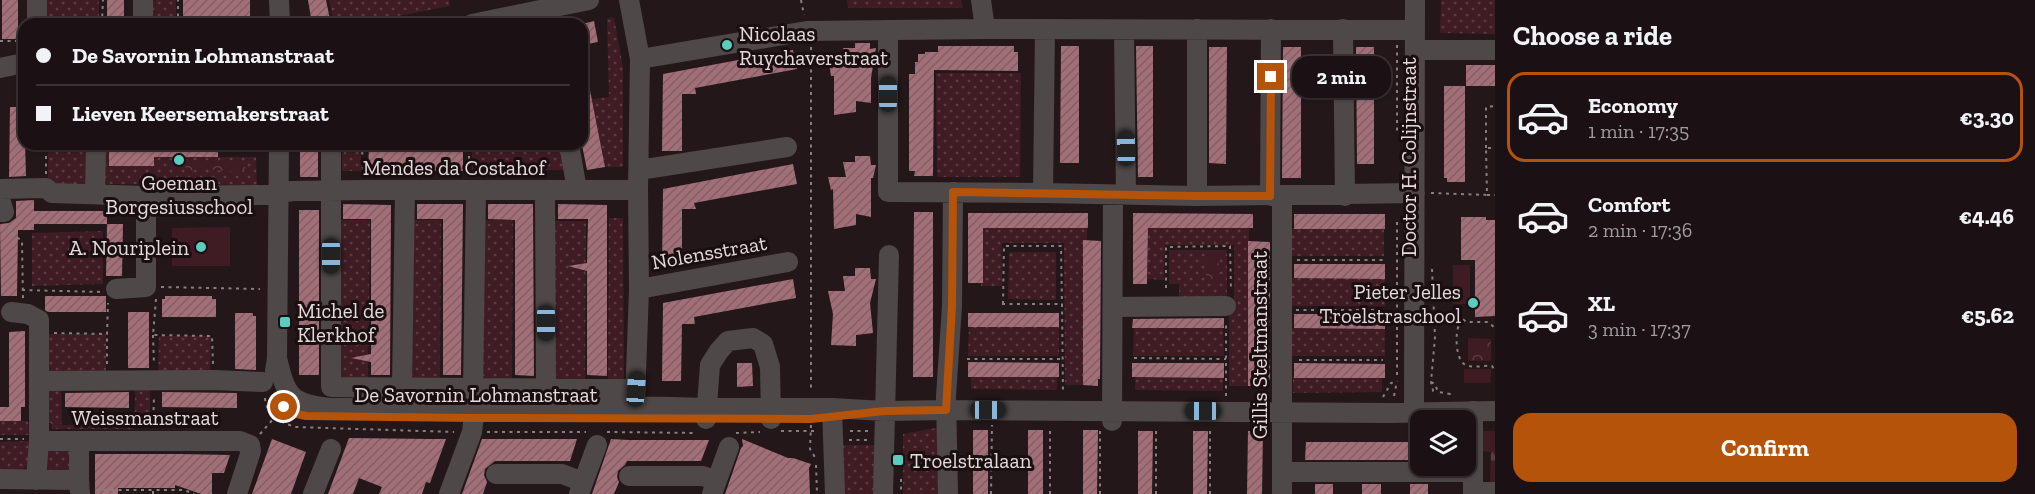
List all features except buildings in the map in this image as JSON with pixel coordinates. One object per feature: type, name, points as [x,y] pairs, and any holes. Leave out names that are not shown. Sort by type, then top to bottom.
[{"type":"street","points":[[37,0],[37,18]]},
{"type":"street","points":[[143,0],[143,18]]},
{"type":"street","points":[[279,0],[280,18]]},
{"type":"street","points":[[502,18],[590,0]]},
{"type":"street","name":"Nolensstraat","points":[[629,0],[640,59],[639,290],[635,412]]},
{"type":"street","points":[[981,0],[985,29]]},
{"type":"street","name":"Doctor H. Colijnstraat","points":[[1413,410],[1415,50],[1406,30],[1415,0]]},
{"type":"street","points":[[1043,194],[1045,29]]},
{"type":"street","points":[[1197,29],[1197,196]]},
{"type":"street","name":"Gillis Steltmanstraat","points":[[1271,29],[1276,196],[1282,260],[1284,411],[1282,494]]},
{"type":"street","points":[[1343,29],[1345,196]]},
{"type":"street","points":[[888,30],[888,192],[1197,196],[1345,196],[1415,193]]},
{"type":"street","points":[[1109,421],[1120,195],[1124,30]]},
{"type":"street","points":[[640,59],[807,31],[1406,30]]},
{"type":"street","points":[[1415,50],[1495,50]]},
{"type":"street","points":[[0,82],[0,68],[18,64]]},
{"type":"street","points":[[639,170],[787,147]]},
{"type":"street","points":[[96,150],[96,194]]},
{"type":"street","points":[[279,150],[277,358],[282,381],[283,407]]},
{"type":"street","points":[[331,150],[331,191]]},
{"type":"street","name":"Mendes da Costahof","points":[[569,150],[577,190]]},
{"type":"street","points":[[0,189],[146,196],[278,193]]},
{"type":"street","name":"Mendes da Costahof","points":[[278,193],[363,190],[638,190]]},
{"type":"street","points":[[402,387],[405,190]]},
{"type":"street","name":"De Savornin Lohmanstraat","points":[[331,191],[331,387],[402,387],[474,411],[546,388],[635,412]]},
{"type":"street","points":[[449,494],[474,411],[472,191]]},
{"type":"street","points":[[545,191],[546,388]]},
{"type":"street","points":[[948,494],[946,410],[952,306],[953,192]]},
{"type":"street","points":[[111,294],[151,287],[146,196]]},
{"type":"street","points":[[883,494],[889,255]]},
{"type":"street","name":"Nolensstraat","points":[[639,290],[788,262]]},
{"type":"street","points":[[1113,307],[1226,308]]},
{"type":"street","points":[[20,313],[39,320],[39,441],[36,480]]},
{"type":"street","points":[[710,417],[710,365],[728,341],[753,338],[763,344],[770,367],[771,423]]},
{"type":"street","points":[[39,381],[263,382]]},
{"type":"street","name":"De Savornin Lohmanstraat","points":[[283,407],[635,412],[771,423],[811,419],[832,413],[884,411],[1057,410],[1109,421],[1284,411],[1410,412]]},
{"type":"street","name":"De Savornin Lohmanstraat","points":[[1476,411],[1495,411]]},
{"type":"street","points":[[832,413],[835,494]]},
{"type":"street","points":[[496,474],[562,474],[581,488],[596,436]]},
{"type":"street","points":[[629,476],[703,476],[714,487],[731,440]]},
{"type":"street","name":"Weissmanstraat","points":[[39,441],[240,441],[250,446]]},
{"type":"street","points":[[0,479],[36,480],[80,488],[79,441]]},
{"type":"street","points":[[237,494],[250,457],[250,446]]},
{"type":"street","points":[[313,494],[331,449]]},
{"type":"street","points":[[1283,472],[1473,486],[1495,492]]},
{"type":"path","points":[[102,18],[103,0]]},
{"type":"path","points":[[178,0],[178,18]]},
{"type":"path","name":"Doctor H. Colijnstraat","points":[[1397,137],[1406,30]]},
{"type":"path","points":[[807,31],[811,53],[810,449],[816,459],[817,494]]},
{"type":"path","points":[[0,40],[18,41]]},
{"type":"path","points":[[1487,195],[1486,106],[1495,106]]},
{"type":"path","points":[[1486,148],[1495,148]]},
{"type":"path","points":[[46,150],[49,191]]},
{"type":"path","points":[[362,150],[363,190]]},
{"type":"path","points":[[469,150],[472,191]]},
{"type":"path","points":[[1415,193],[1495,195]]},
{"type":"path","name":"Doctor H. Colijnstraat","points":[[1389,413],[1397,382],[1415,193]]},
{"type":"path","points":[[1,208],[11,232],[22,241],[20,313]]},
{"type":"path","points":[[1050,494],[1063,359],[1062,304],[1060,246],[1004,246],[1003,304],[1062,304]]},
{"type":"path","points":[[1166,288],[1166,247],[1230,246],[1231,310],[1226,308],[1226,359],[1210,494]]},
{"type":"path","points":[[1282,260],[1384,260]]},
{"type":"path","name":"Doctor H. Colijnstraat","points":[[1431,263],[1435,337],[1431,382],[1440,410]]},
{"type":"path","points":[[213,380],[212,336],[153,335],[151,287],[278,289]]},
{"type":"path","points":[[22,290],[111,294],[107,380]]},
{"type":"path","points":[[1283,310],[1384,310]]},
{"type":"path","points":[[1434,317],[1450,315],[1467,322],[1488,322],[1495,328]]},
{"type":"path","points":[[1462,320],[1458,323],[1456,331],[1459,358],[1462,363],[1467,366],[1492,366],[1495,370]]},
{"type":"path","points":[[39,333],[108,334]]},
{"type":"path","points":[[1134,358],[1226,359]]},
{"type":"path","points":[[967,359],[1063,359]]},
{"type":"path","points":[[1283,360],[1383,360]]},
{"type":"path","points":[[250,446],[283,407]]},
{"type":"path","points":[[410,431],[474,411],[596,436],[635,412],[710,417]]},
{"type":"path","points":[[731,440],[771,423],[811,419]]},
{"type":"path","points":[[991,494],[992,421]]},
{"type":"path","points":[[1100,494],[1109,421]]},
{"type":"path","points":[[1156,422],[1156,494]]},
{"type":"path","points":[[0,439],[39,441]]},
{"type":"path","points":[[833,440],[883,440]]},
{"type":"path","points":[[80,488],[153,492],[184,490],[194,494]]},
{"type":"green space","points":[[45,0],[99,0],[99,17],[45,17]]},
{"type":"green space","points":[[152,0],[176,0],[176,18],[152,18]]},
{"type":"green space","points":[[329,0],[449,0],[450,6],[388,18],[355,18],[354,16],[333,18]]},
{"type":"green space","points":[[847,0],[961,0],[963,8],[848,8]]},
{"type":"green space","points":[[1441,0],[1495,0],[1495,34],[1440,33]]},
{"type":"green space","points":[[614,17],[623,68],[623,167],[605,167],[592,99],[609,97],[607,19]]},
{"type":"green space","points":[[936,73],[1021,73],[1020,177],[937,177]]},
{"type":"green space","points":[[48,150],[90,150],[90,178],[84,185],[48,183]]},
{"type":"green space","points":[[102,150],[109,150],[110,166],[154,166],[154,157],[256,157],[257,185],[107,184],[104,180]]},
{"type":"green space","points":[[347,150],[361,150],[361,171],[342,171],[342,153]]},
{"type":"green space","points":[[472,150],[561,150],[565,170],[472,171]]},
{"type":"green space","points":[[192,161],[239,163],[245,166],[245,171],[201,169],[188,172],[185,168]]},
{"type":"green space","points":[[609,218],[623,218],[624,381],[608,381]]},
{"type":"green space","points":[[339,220],[370,220],[368,378],[338,378]]},
{"type":"green space","points":[[410,220],[441,220],[440,379],[409,378]]},
{"type":"green space","points":[[482,220],[513,220],[512,379],[481,378]]},
{"type":"green space","points":[[555,221],[586,221],[585,380],[554,379]]},
{"type":"green space","points":[[982,224],[1087,225],[1086,385],[1065,385],[1064,243],[1002,243],[1002,286],[981,286]]},
{"type":"green space","name":"A. Nouriplein","points":[[230,227],[230,266],[172,266],[172,228]]},
{"type":"green space","points":[[1147,228],[1249,228],[1248,386],[1229,386],[1229,314],[1234,313],[1234,245],[1165,245],[1164,280],[1148,279]]},
{"type":"green space","points":[[1291,228],[1384,228],[1384,256],[1291,256]]},
{"type":"green space","points":[[103,231],[103,284],[32,286],[32,233]]},
{"type":"green space","points":[[1169,250],[1227,250],[1227,300],[1179,300],[1179,284],[1169,284]]},
{"type":"green space","points":[[1009,252],[1056,252],[1056,300],[1008,299]]},
{"type":"green space","points":[[1206,253],[1219,253],[1218,283],[1206,283]]},
{"type":"green space","points":[[1453,265],[1470,265],[1470,304],[1453,304]]},
{"type":"green space","points":[[1292,278],[1385,278],[1385,306],[1291,306]]},
{"type":"green space","points":[[969,325],[1059,325],[1059,356],[968,356]]},
{"type":"green space","points":[[1134,326],[1223,326],[1224,356],[1133,356]]},
{"type":"green space","points":[[1291,328],[1385,328],[1385,356],[1291,356]]},
{"type":"green space","points":[[45,334],[106,334],[106,376],[44,375]]},
{"type":"green space","points":[[159,336],[211,336],[210,376],[158,377]]},
{"type":"green space","points":[[1468,338],[1491,339],[1491,361],[1468,361]]},
{"type":"green space","points":[[1464,369],[1491,369],[1490,383],[1464,383]]},
{"type":"green space","points":[[971,376],[1057,376],[1057,390],[971,389]]},
{"type":"green space","points":[[1293,376],[1382,377],[1382,392],[1293,393]]},
{"type":"green space","points":[[1135,377],[1223,378],[1223,391],[1135,390]]},
{"type":"green space","points":[[48,385],[61,385],[62,425],[126,425],[135,422],[135,386],[150,385],[150,425],[135,426],[134,429],[52,429],[51,423],[47,423]]},
{"type":"green space","points":[[0,421],[28,421],[29,435],[0,435]]},
{"type":"green space","points":[[941,427],[940,494],[903,494],[903,434]]},
{"type":"green space","points":[[1479,431],[1495,431],[1495,488],[1490,488],[1491,452],[1479,451]]},
{"type":"green space","points":[[30,441],[28,466],[22,469],[0,469],[0,442]]},
{"type":"green space","points":[[47,445],[74,451],[69,473],[48,471],[41,467]]},
{"type":"green space","points":[[840,445],[879,445],[879,494],[840,494]]},
{"type":"place","name":"Nicolaas Ruychaverstraat","points":[[727,45]]},
{"type":"place","name":"Goeman Borgesiusschool","points":[[179,160]]},
{"type":"place","name":"A. Nouriplein","points":[[201,247]]},
{"type":"place","name":"Pieter Jelles Troelstraschool","points":[[1473,303]]},
{"type":"place","name":"Michel de Klerkhof","points":[[285,322]]},
{"type":"place","name":"Troelstralaan","points":[[898,460]]},
{"type":"route","points":[[284,407],[292,413],[306,416],[474,418],[811,419],[884,411],[946,410],[952,306],[953,192],[1270,196],[1271,77]]}]
